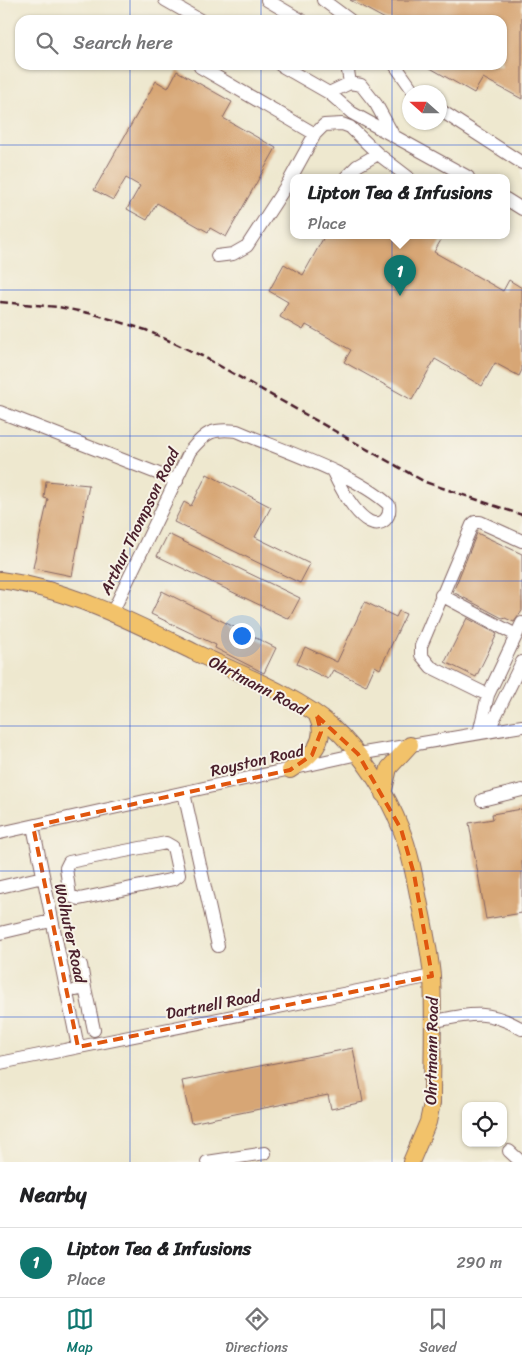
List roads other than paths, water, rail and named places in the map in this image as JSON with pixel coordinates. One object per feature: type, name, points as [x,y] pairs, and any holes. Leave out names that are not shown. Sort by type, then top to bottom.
[{"type":"main road","name":"Ohrtmann Road","points":[[0,580],[18,582],[112,613],[278,692],[332,727],[358,754],[383,794],[401,829],[414,874],[432,976],[432,1103],[428,1122],[411,1162]]},
{"type":"main road","points":[[290,770],[312,754],[319,743],[322,732],[316,716]]},
{"type":"main road","points":[[383,794],[389,768],[410,745]]},
{"type":"street","points":[[165,0],[191,15]]},
{"type":"street","points":[[267,0],[293,15]]},
{"type":"street","points":[[323,0],[343,15]]},
{"type":"street","points":[[205,70],[315,134]]},
{"type":"street","points":[[289,70],[329,93],[352,113],[392,133],[463,174]]},
{"type":"street","points":[[348,70],[350,83]]},
{"type":"street","points":[[399,70],[409,85]]},
{"type":"street","points":[[329,93],[350,83],[357,83],[365,89],[392,133]]},
{"type":"street","points":[[447,115],[522,163]]},
{"type":"street","points":[[293,174],[315,134],[324,125],[342,124],[357,133],[378,154],[404,174]]},
{"type":"street","points":[[349,174],[357,166],[378,154]]},
{"type":"street","points":[[217,256],[232,254],[247,246],[290,179]]},
{"type":"street","points":[[510,201],[522,208]]},
{"type":"street","points":[[0,412],[177,481]]},
{"type":"street","name":"Arthur Thompson Road","points":[[112,613],[190,451],[203,435],[222,430],[237,432],[333,472],[375,493],[389,506],[389,513],[386,518],[382,522],[373,522],[358,513],[333,472]]},
{"type":"street","points":[[488,695],[431,667],[421,655],[420,646],[440,595],[475,522],[522,540]]},
{"type":"street","points":[[440,595],[519,629],[488,695],[483,732]]},
{"type":"street","points":[[483,732],[522,662]]},
{"type":"street","name":"Royston Road","points":[[0,833],[358,754],[522,726]]},
{"type":"street","points":[[482,800],[522,790]]},
{"type":"street","points":[[184,793],[218,946]]},
{"type":"street","name":"Wolhuter Road","points":[[33,826],[78,1047]]},
{"type":"street","points":[[166,843],[173,847],[179,873],[174,879],[79,899],[70,896],[67,883],[66,868],[67,864],[72,861],[166,843]]},
{"type":"street","points":[[0,887],[67,883]]},
{"type":"street","points":[[0,933],[51,921]]},
{"type":"street","points":[[81,965],[94,1030]]},
{"type":"street","name":"Dartnell Road","points":[[0,1063],[432,976]]},
{"type":"street","points":[[66,990],[85,988]]},
{"type":"street","points":[[432,1022],[481,1013],[498,1016],[522,1029]]},
{"type":"street","points":[[509,1151],[521,1162]]},
{"type":"street","points":[[207,1162],[266,1153]]},
{"type":"railway","points":[[0,302],[58,307],[94,314],[146,330],[202,356],[425,482],[522,515]]},
{"type":"place","name":"Lipton Tea & Infusions","points":[[400,296]]}]
